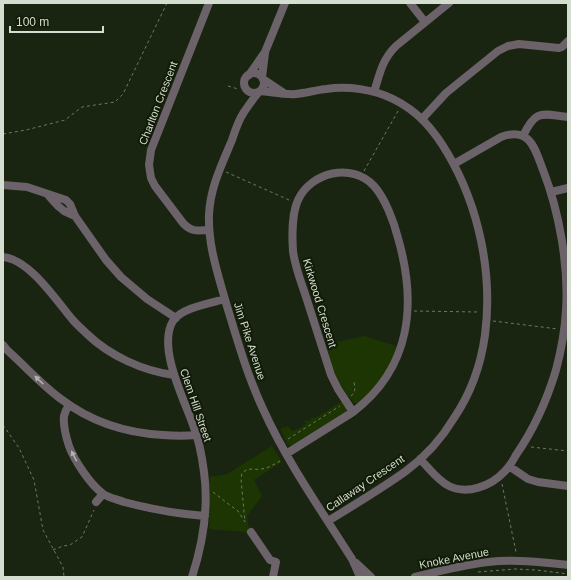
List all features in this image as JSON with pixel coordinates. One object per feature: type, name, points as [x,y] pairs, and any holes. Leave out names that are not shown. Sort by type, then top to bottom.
[{"type":"street","name":"Charlton Crescent","points":[[209,230],[192,230],[187,228],[156,186],[150,174],[149,164],[151,150],[210,3]]},
{"type":"street","points":[[265,52],[264,84],[262,89],[259,92],[252,93],[242,90],[245,87],[244,82],[247,76],[265,52],[286,3]]},
{"type":"street","points":[[410,3],[425,22]]},
{"type":"street","points":[[374,92],[384,60],[396,46],[449,3]]},
{"type":"street","points":[[422,119],[446,93],[498,51],[508,46],[518,44],[559,48],[568,41]]},
{"type":"street","points":[[249,74],[258,74],[284,93]]},
{"type":"street","name":"Callaway Crescent","points":[[259,92],[295,94],[327,89],[359,89],[388,96],[402,104],[422,119],[439,138],[454,164],[470,201],[481,240],[485,268],[487,307],[485,335],[478,366],[466,396],[450,425],[436,443],[420,459],[406,471],[328,521]]},
{"type":"street","name":"Jim Pike Avenue","points":[[242,90],[244,112]]},
{"type":"street","name":"Jim Pike Avenue","points":[[259,92],[244,112],[213,189],[209,214],[209,230],[214,262],[249,376],[262,408],[286,454],[352,559],[360,577]]},
{"type":"street","points":[[523,136],[534,118],[538,116],[543,114],[568,117]]},
{"type":"street","points":[[420,459],[441,481],[459,489],[481,487],[501,476],[524,444],[547,397],[559,360],[565,323],[567,298],[560,232],[551,192],[530,140],[516,134],[509,134],[454,164]]},
{"type":"street","name":"Kirkwood Crescent","points":[[286,454],[353,412],[373,395],[393,366],[403,343],[406,326],[408,294],[406,271],[402,249],[392,217],[380,193],[367,180],[352,174],[339,172],[322,176],[303,192],[298,201],[293,228],[293,249],[298,272],[331,375],[353,412]]},
{"type":"street","points":[[3,185],[20,185],[27,187],[47,194],[60,202],[64,211],[75,216],[106,260],[121,277],[142,295],[176,318],[185,311],[225,299]]},
{"type":"street","points":[[551,192],[568,188]]},
{"type":"street","points":[[3,257],[13,259],[33,273],[53,295],[72,320],[96,342],[113,354],[132,363],[174,375]]},
{"type":"street","name":"Clem Hill Street","points":[[176,318],[170,328],[169,352],[174,375],[196,435],[204,474],[205,516],[203,538],[198,561],[192,577]]},
{"type":"street","points":[[3,345],[45,385],[69,405],[97,420],[127,430],[149,434],[171,436],[196,435]]},
{"type":"street","points":[[69,405],[64,415],[65,431],[72,452],[79,465],[100,491],[110,498],[140,506],[170,512],[205,516]]},
{"type":"street","points":[[509,466],[528,479],[538,482],[568,486]]},
{"type":"street","points":[[96,504],[100,491]]},
{"type":"street","points":[[251,532],[270,560],[276,562],[273,577]]},
{"type":"street","name":"Jim Pike Avenue","points":[[352,559],[371,577]]},
{"type":"street","name":"Knoke Avenue","points":[[415,577],[462,566],[489,562],[515,560],[568,565]]},
{"type":"path","points":[[3,134],[65,120],[82,107],[115,102],[123,94],[167,3]]},
{"type":"path","points":[[228,86],[242,90]]},
{"type":"path","points":[[360,177],[402,104]]},
{"type":"path","points":[[228,173],[291,201]]},
{"type":"path","points":[[407,310],[477,312]]},
{"type":"path","points":[[498,321],[556,328]]},
{"type":"path","points":[[288,439],[346,401],[354,392],[354,382]]},
{"type":"path","points":[[3,425],[19,448],[34,480],[43,530],[63,567],[64,577]]},
{"type":"path","points":[[524,444],[527,446],[568,451]]},
{"type":"path","points":[[205,492],[214,492],[238,511],[245,522],[241,489],[242,473],[248,468],[260,470],[265,469],[280,461]]},
{"type":"path","points":[[501,476],[516,552]]},
{"type":"path","points":[[53,550],[70,545],[82,537],[96,504]]},
{"type":"path","points":[[478,572],[515,569],[568,574]]},
{"type":"green space","points":[[364,336],[399,347],[390,368],[360,404],[354,403],[336,375],[332,367],[328,344]]},
{"type":"green space","points":[[344,400],[347,405],[347,409],[343,415],[295,445],[288,445],[280,429],[288,426],[292,431],[300,428],[306,424],[304,421],[307,420],[309,422],[311,420],[310,418],[317,417]]},
{"type":"green space","points":[[272,446],[282,462],[254,480],[262,496],[247,516],[250,537],[245,532],[209,529],[210,477],[227,474]]}]
